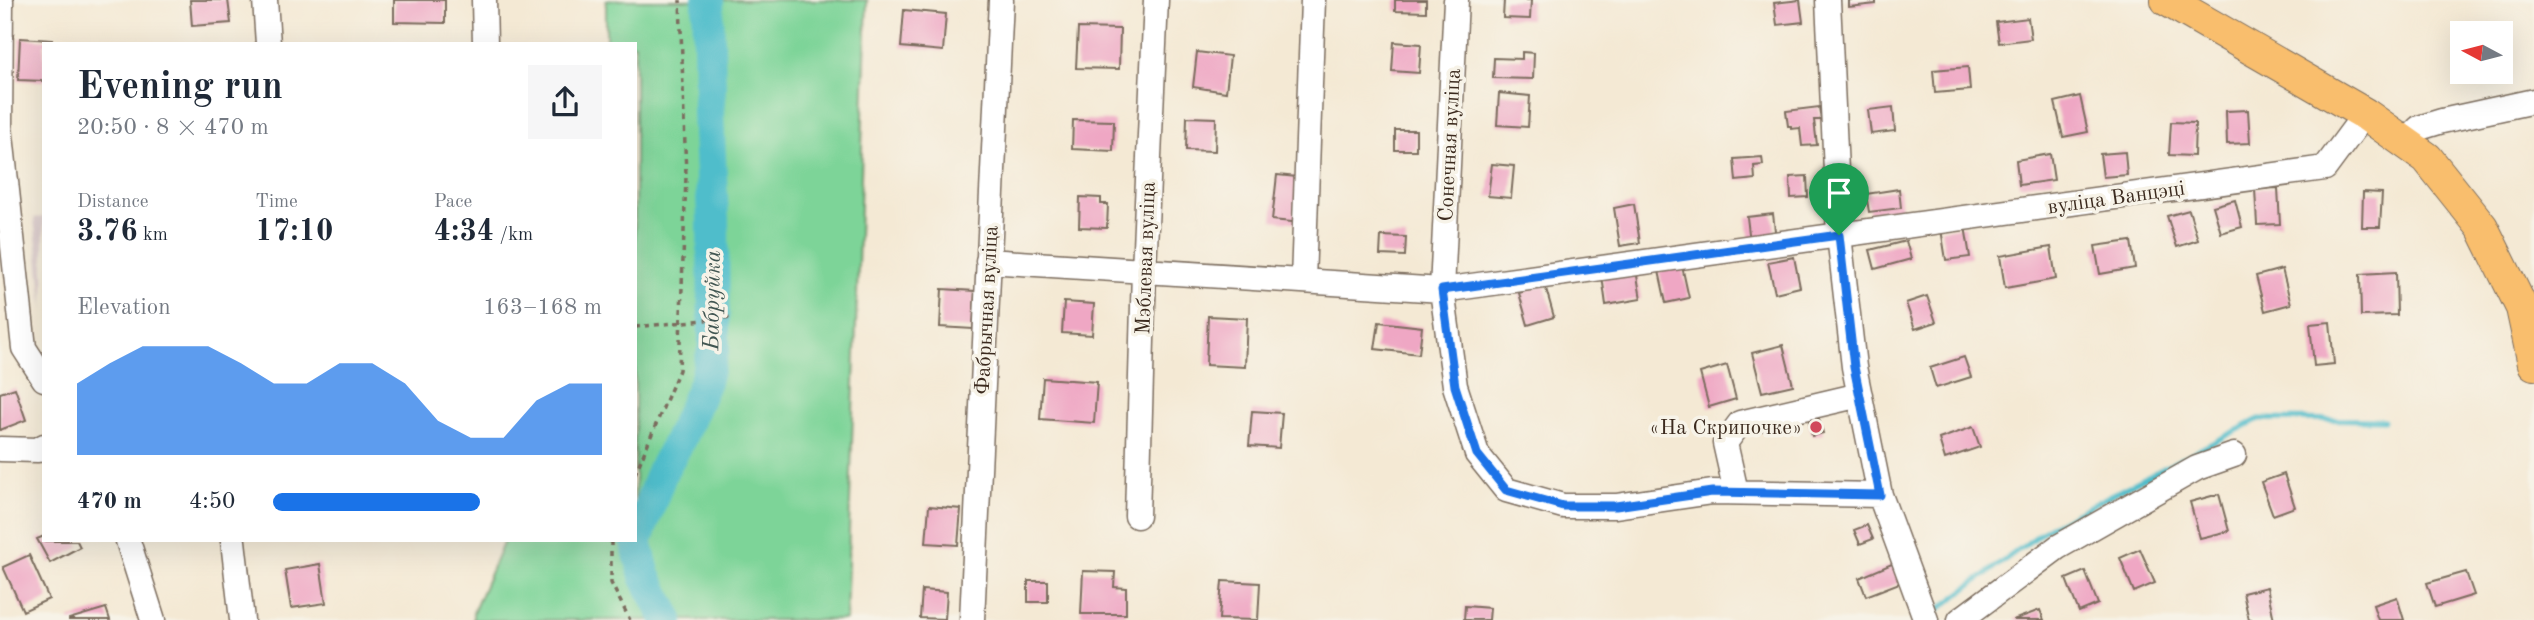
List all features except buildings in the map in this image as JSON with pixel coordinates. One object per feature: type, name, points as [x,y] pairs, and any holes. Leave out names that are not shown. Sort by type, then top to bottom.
[{"type":"main road","points":[[2166,0],[2365,114],[2427,158],[2482,227],[2522,308],[2534,364]]},
{"type":"street","points":[[1,0],[0,126],[22,334],[24,348],[42,376]]},
{"type":"street","points":[[265,0],[268,42]]},
{"type":"street","points":[[484,0],[485,42]]},
{"type":"street","name":"Фабрычная вуліца","points":[[972,620],[1001,0]]},
{"type":"street","name":"Мэблевая вуліца","points":[[1137,516],[1156,0]]},
{"type":"street","points":[[1303,281],[1313,0]]},
{"type":"street","name":"Сонечная вуліца","points":[[1442,290],[1456,0]]},
{"type":"street","points":[[1828,0],[1839,235],[1854,367],[1880,495],[1924,614]]},
{"type":"street","points":[[2405,142],[2419,128],[2534,102]]},
{"type":"street","name":"вуліца Ванцэці","points":[[988,261],[1442,290],[2325,168],[2365,114]]},
{"type":"street","points":[[1442,290],[1455,386],[1477,454],[1506,490],[1563,506],[1616,506],[1712,492],[1880,495]]},
{"type":"street","points":[[1736,492],[1725,443],[1740,423],[1860,395]]},
{"type":"street","points":[[0,449],[38,450],[42,447]]},
{"type":"street","points":[[1960,620],[2058,547],[2197,468],[2234,455]]},
{"type":"street","points":[[128,542],[153,620]]},
{"type":"street","points":[[233,542],[242,620]]},
{"type":"path","points":[[637,469],[679,370],[686,176],[680,0]]},
{"type":"path","points":[[637,327],[733,317]]},
{"type":"path","points":[[611,542],[611,583],[630,620]]},
{"type":"shaded area","points":[[42,217],[42,292],[34,218]]},
{"type":"green space","points":[[606,0],[867,0],[846,620],[473,620],[473,613],[504,542],[637,542],[637,42],[606,42]]},
{"type":"waterway","name":"Бабруйка","points":[[637,539],[663,469],[679,441],[705,381],[714,347],[708,0]]},
{"type":"waterway","points":[[1931,615],[2049,527],[2259,419],[2384,420]]},
{"type":"waterway","name":"Бабруйка","points":[[636,542],[645,576],[668,620]]},
{"type":"place","name":"«На Скрипочке»","points":[[1816,427]]},
{"type":"route","points":[[1839,235],[1854,367],[1880,495],[1712,492],[1616,506],[1563,506],[1506,490],[1477,454],[1455,386],[1442,290],[1839,235]]}]
